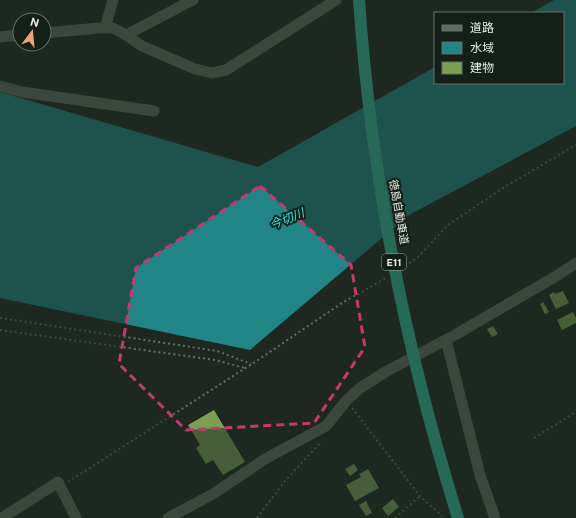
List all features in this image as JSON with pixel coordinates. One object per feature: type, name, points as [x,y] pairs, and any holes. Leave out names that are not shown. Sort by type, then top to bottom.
[{"type":"highway","name":"徳島自動車道","points":[[359,0],[369,100],[380,183],[397,278],[422,389],[458,518]]},
{"type":"street","points":[[105,28],[113,0]]},
{"type":"street","points":[[168,13],[170,0]]},
{"type":"street","points":[[126,35],[193,0]]},
{"type":"street","points":[[52,32],[114,28],[142,46],[195,69],[212,73],[226,70],[336,0]]},
{"type":"street","points":[[1,34],[12,35]]},
{"type":"street","points":[[0,86],[22,92],[154,111]]},
{"type":"street","points":[[168,518],[213,494],[265,459],[326,426],[346,401],[360,388],[387,371],[446,340],[576,263]]},
{"type":"street","points":[[446,340],[480,475],[495,518]]},
{"type":"street","points":[[2,518],[58,482],[76,518]]},
{"type":"path","points":[[400,269],[418,257],[448,225],[503,188],[576,145]]},
{"type":"path","points":[[61,487],[246,368],[342,303],[388,276]]},
{"type":"path","points":[[0,318],[217,351],[251,364]]},
{"type":"path","points":[[0,330],[215,360],[246,368]]},
{"type":"path","points":[[346,401],[420,496],[442,516]]},
{"type":"path","points":[[534,438],[576,412]]},
{"type":"path","points":[[257,518],[285,481],[320,443],[326,426]]},
{"type":"path","points":[[395,518],[420,496]]},
{"type":"highlighted area","points":[[260,186],[351,265],[365,347],[314,423],[186,430],[119,364],[136,268]]},
{"type":"water","name":"今切川","points":[[554,0],[576,0],[576,126],[409,215],[250,350],[0,298],[0,92],[258,167],[434,68],[434,84],[564,84],[564,12],[533,12]]},
{"type":"building","points":[[563,291],[569,303],[556,309],[549,295],[554,292],[555,294]]},
{"type":"building","points":[[543,302],[549,312],[545,314],[540,304]]},
{"type":"building","points":[[573,312],[576,318],[576,323],[562,330],[557,320]]},
{"type":"building","points":[[493,326],[498,334],[492,337],[487,329]]},
{"type":"building","points":[[214,410],[245,462],[223,475],[213,460],[206,464],[196,448],[200,445],[188,425]]},
{"type":"building","points":[[354,464],[358,470],[350,476],[345,469]]},
{"type":"building","points":[[368,469],[379,488],[355,501],[346,485],[361,477],[359,474]]},
{"type":"building","points":[[393,499],[399,507],[388,516],[382,508]]},
{"type":"building","points":[[366,501],[372,513],[366,516],[359,505]]}]
